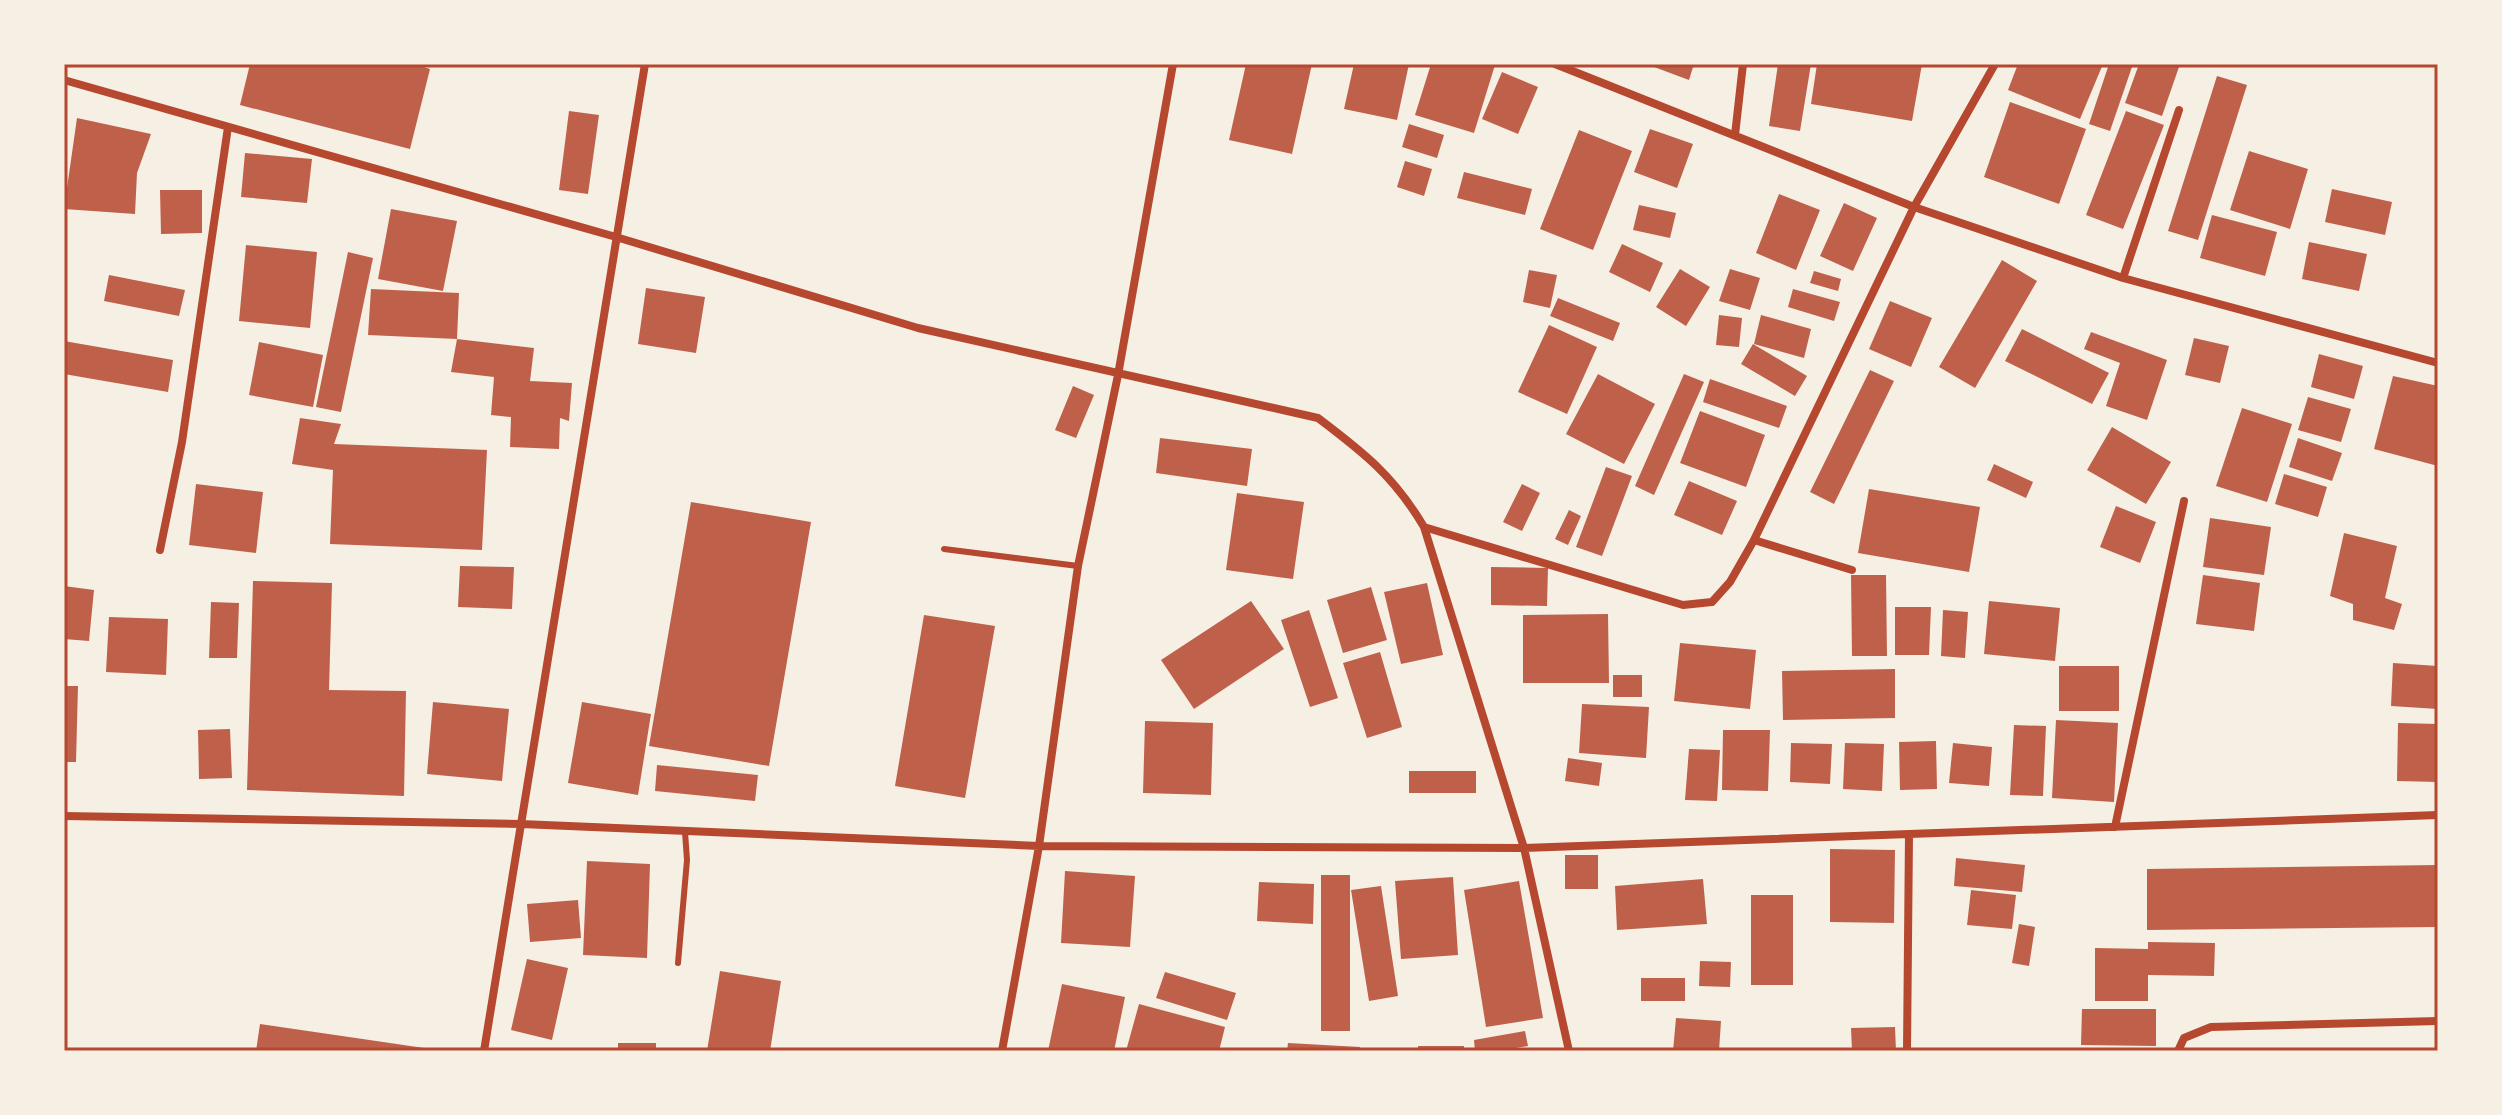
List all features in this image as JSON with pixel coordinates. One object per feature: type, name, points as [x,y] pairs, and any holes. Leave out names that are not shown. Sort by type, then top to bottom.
[{"type":"street","points":[[484,1051],[645,64]]},
{"type":"street","points":[[1002,1051],[1039,846],[1078,566],[1118,375],[1173,64]]},
{"type":"street","points":[[1555,64],[1914,207],[2123,278],[2438,363]]},
{"type":"street","points":[[1735,135],[1743,64]]},
{"type":"street","points":[[1424,527],[1683,605],[1712,602],[1730,582],[1754,540],[1914,207],[1995,64]]},
{"type":"street","points":[[64,80],[616,237],[918,328],[1318,418],[1372,459],[1410,504],[1424,527],[1524,848],[1569,1051]]},
{"type":"street","points":[[2123,278],[2179,110]]},
{"type":"street","points":[[160,550],[182,442],[228,127]]},
{"type":"street","points":[[2115,827],[2184,501]]},
{"type":"street","points":[[1754,540],[1852,570]]},
{"type":"street","points":[[64,816],[521,824],[1039,846],[1524,848],[2438,815]]},
{"type":"street","points":[[1907,1051],[1909,834]]},
{"type":"street","points":[[2178,1051],[2184,1038],[2211,1027],[2438,1021]]},
{"type":"lane","points":[[944,549],[1078,566]]},
{"type":"lane","points":[[678,963],[687,860],[685,832]]},
{"type":"building","points":[[250,64],[415,64],[430,69],[410,149],[240,105]]},
{"type":"building","points":[[1246,64],[1312,64],[1292,154],[1229,140]]},
{"type":"building","points":[[1354,64],[1409,64],[1397,120],[1344,109]]},
{"type":"building","points":[[1431,64],[1495,65],[1474,133],[1415,115]]},
{"type":"building","points":[[1646,64],[1694,64],[1689,80]]},
{"type":"building","points":[[1778,64],[1811,64],[1800,131],[1769,126]]},
{"type":"building","points":[[1817,64],[1922,64],[1912,121],[1811,104]]},
{"type":"building","points":[[2018,64],[2103,64],[2080,119],[2008,90]]},
{"type":"building","points":[[2109,64],[2133,64],[2110,131],[2089,124]]},
{"type":"building","points":[[2139,64],[2180,64],[2162,116],[2125,103]]},
{"type":"building","points":[[1502,72],[1538,87],[1518,134],[1482,119]]},
{"type":"building","points":[[2217,76],[2247,85],[2198,240],[2168,231]]},
{"type":"building","points":[[2010,102],[2086,129],[2059,204],[1984,177]]},
{"type":"building","points":[[569,111],[599,115],[588,194],[559,190]]},
{"type":"building","points":[[2126,111],[2164,125],[2123,229],[2086,215]]},
{"type":"building","points":[[77,118],[151,134],[137,173],[135,214],[64,209]]},
{"type":"building","points":[[1409,124],[1444,135],[1437,158],[1402,147]]},
{"type":"building","points":[[1650,129],[1693,144],[1677,188],[1634,172]]},
{"type":"building","points":[[1579,130],[1632,151],[1593,250],[1540,229]]},
{"type":"building","points":[[2249,151],[2308,169],[2290,229],[2230,210]]},
{"type":"building","points":[[245,153],[312,159],[307,203],[241,197]]},
{"type":"building","points":[[1405,161],[1432,169],[1424,196],[1397,187]]},
{"type":"building","points":[[1464,172],[1532,189],[1525,215],[1457,198]]},
{"type":"building","points":[[2332,189],[2392,202],[2385,235],[2325,222]]},
{"type":"building","points":[[160,190],[202,190],[202,233],[161,234]]},
{"type":"building","points":[[1779,194],[1820,210],[1796,270],[1756,253]]},
{"type":"building","points":[[1844,203],[1877,218],[1853,271],[1820,256]]},
{"type":"building","points":[[1639,205],[1676,213],[1670,238],[1633,230]]},
{"type":"building","points":[[391,209],[457,221],[443,291],[378,279]]},
{"type":"building","points":[[2212,215],[2277,232],[2265,276],[2200,258]]},
{"type":"building","points":[[2309,242],[2367,254],[2359,291],[2302,279]]},
{"type":"building","points":[[1622,244],[1663,263],[1650,292],[1609,272]]},
{"type":"building","points":[[246,245],[317,252],[310,328],[239,321]]},
{"type":"building","points":[[348,252],[373,258],[341,412],[316,407]]},
{"type":"building","points":[[2002,260],[2037,281],[1975,388],[1939,367]]},
{"type":"building","points":[[1680,269],[1710,287],[1686,326],[1656,307]]},
{"type":"building","points":[[1730,269],[1760,278],[1750,310],[1719,301]]},
{"type":"building","points":[[1529,270],[1557,275],[1550,308],[1523,302]]},
{"type":"building","points":[[1814,271],[1841,279],[1838,291],[1810,283]]},
{"type":"building","points":[[109,275],[185,290],[179,316],[104,301]]},
{"type":"building","points":[[646,288],[705,297],[696,353],[638,344]]},
{"type":"building","points":[[371,289],[459,293],[457,339],[368,335]]},
{"type":"building","points":[[1793,289],[1840,302],[1834,321],[1788,307]]},
{"type":"building","points":[[1558,298],[1620,323],[1613,341],[1550,316]]},
{"type":"building","points":[[1890,301],[1932,318],[1911,367],[1869,349]]},
{"type":"building","points":[[1719,315],[1742,318],[1739,347],[1716,345]]},
{"type":"building","points":[[1761,315],[1811,329],[1804,358],[1754,344]]},
{"type":"building","points":[[1549,325],[1597,347],[1567,414],[1518,392]]},
{"type":"building","points":[[2022,329],[2109,373],[2092,404],[2005,361]]},
{"type":"building","points":[[2091,332],[2167,360],[2147,420],[2106,406],[2120,363],[2084,349]]},
{"type":"building","points":[[2194,338],[2229,346],[2220,383],[2185,375]]},
{"type":"building","points":[[457,339],[534,348],[530,381],[572,383],[569,421],[560,418],[559,449],[510,447],[511,417],[491,415],[494,377],[451,372]]},
{"type":"building","points":[[64,341],[173,360],[168,392],[64,374]]},
{"type":"building","points":[[259,342],[323,355],[313,407],[249,395]]},
{"type":"building","points":[[1753,344],[1807,376],[1795,396],[1741,364]]},
{"type":"building","points":[[2319,354],[2363,366],[2354,399],[2311,387]]},
{"type":"building","points":[[1870,370],[1894,381],[1834,504],[1810,492]]},
{"type":"building","points":[[1598,374],[1655,404],[1624,464],[1566,434]]},
{"type":"building","points":[[1684,374],[1704,382],[1654,495],[1635,486]]},
{"type":"building","points":[[2393,376],[2438,386],[2438,466],[2374,449]]},
{"type":"building","points":[[1710,379],[1787,406],[1779,428],[1703,402]]},
{"type":"building","points":[[1073,386],[1094,395],[1076,438],[1055,430]]},
{"type":"building","points":[[2308,397],[2351,409],[2341,442],[2298,430]]},
{"type":"building","points":[[2242,408],[2292,424],[2267,502],[2216,486]]},
{"type":"building","points":[[1700,411],[1765,435],[1746,487],[1680,463]]},
{"type":"building","points":[[300,418],[341,424],[334,444],[487,450],[482,550],[330,544],[333,470],[292,464]]},
{"type":"building","points":[[2112,427],[2171,462],[2146,504],[2087,470]]},
{"type":"building","points":[[1160,438],[1252,449],[1247,486],[1156,473]]},
{"type":"building","points":[[2298,438],[2342,453],[2332,481],[2289,467]]},
{"type":"building","points":[[1994,464],[2033,482],[2026,498],[1987,480]]},
{"type":"building","points":[[1606,467],[1632,476],[1602,556],[1576,547]]},
{"type":"building","points":[[2284,474],[2327,487],[2318,517],[2275,504]]},
{"type":"building","points":[[1689,481],[1737,501],[1722,535],[1674,515]]},
{"type":"building","points":[[196,484],[263,492],[256,553],[189,545]]},
{"type":"building","points":[[1522,484],[1540,493],[1522,531],[1503,522]]},
{"type":"building","points":[[1869,489],[1980,507],[1969,572],[1858,553]]},
{"type":"building","points":[[1237,493],[1304,502],[1293,579],[1226,570]]},
{"type":"building","points":[[691,502],[811,522],[769,766],[649,746]]},
{"type":"building","points":[[2116,506],[2156,522],[2140,563],[2100,547]]},
{"type":"building","points":[[1569,510],[1581,516],[1568,545],[1555,539]]},
{"type":"building","points":[[2210,518],[2271,527],[2264,575],[2203,567]]},
{"type":"building","points":[[2344,533],[2397,546],[2385,598],[2402,604],[2394,630],[2353,620],[2353,604],[2330,596]]},
{"type":"building","points":[[460,566],[514,567],[512,609],[458,607]]},
{"type":"building","points":[[1491,567],[1548,568],[1547,606],[1491,605]]},
{"type":"building","points":[[1851,575],[1886,575],[1887,656],[1852,656]]},
{"type":"building","points":[[2203,575],[2260,583],[2254,631],[2196,624]]},
{"type":"building","points":[[253,581],[332,583],[329,690],[406,691],[404,796],[247,790]]},
{"type":"building","points":[[1427,583],[1443,655],[1401,664],[1384,592]]},
{"type":"building","points":[[64,586],[94,590],[89,641],[64,639]]},
{"type":"building","points":[[1371,587],[1387,640],[1343,653],[1327,600]]},
{"type":"building","points":[[1251,601],[1284,649],[1194,709],[1161,660]]},
{"type":"building","points":[[1989,601],[2060,608],[2055,661],[1984,654]]},
{"type":"building","points":[[211,602],[239,603],[237,658],[209,658]]},
{"type":"building","points":[[1895,607],[1931,607],[1929,655],[1895,655]]},
{"type":"building","points":[[1309,610],[1338,698],[1310,707],[1281,620]]},
{"type":"building","points":[[1943,610],[1968,612],[1965,658],[1941,656]]},
{"type":"building","points":[[1608,614],[1609,683],[1523,683],[1523,615]]},
{"type":"building","points":[[924,615],[995,626],[965,798],[895,786]]},
{"type":"building","points":[[109,617],[168,619],[166,675],[106,672]]},
{"type":"building","points":[[1680,643],[1756,650],[1750,709],[1674,701]]},
{"type":"building","points":[[1380,652],[1402,727],[1367,738],[1343,663]]},
{"type":"building","points":[[2393,663],[2438,666],[2438,709],[2391,706]]},
{"type":"building","points":[[2059,666],[2119,666],[2119,711],[2059,711]]},
{"type":"building","points":[[1895,669],[1895,718],[1783,720],[1782,671]]},
{"type":"building","points":[[1613,675],[1642,675],[1642,697],[1613,697]]},
{"type":"building","points":[[64,686],[78,686],[76,762],[64,762]]},
{"type":"building","points":[[433,702],[509,709],[502,781],[427,774]]},
{"type":"building","points":[[582,702],[651,714],[638,795],[568,783]]},
{"type":"building","points":[[1582,704],[1649,707],[1646,758],[1579,753]]},
{"type":"building","points":[[2056,720],[2118,723],[2114,802],[2052,798]]},
{"type":"building","points":[[1145,721],[1213,723],[1211,795],[1143,793]]},
{"type":"building","points":[[2398,723],[2438,724],[2438,782],[2397,781]]},
{"type":"building","points":[[2014,725],[2046,726],[2043,796],[2010,795]]},
{"type":"building","points":[[230,729],[232,778],[199,779],[198,730]]},
{"type":"building","points":[[1723,730],[1770,730],[1768,791],[1722,790]]},
{"type":"building","points":[[1936,741],[1937,789],[1900,790],[1899,742]]},
{"type":"building","points":[[1791,743],[1832,744],[1830,784],[1790,782]]},
{"type":"building","points":[[1845,743],[1884,744],[1882,791],[1843,789]]},
{"type":"building","points":[[1953,743],[1992,747],[1989,786],[1949,783]]},
{"type":"building","points":[[1689,749],[1720,750],[1717,801],[1685,800]]},
{"type":"building","points":[[1568,758],[1602,763],[1599,786],[1565,781]]},
{"type":"building","points":[[657,765],[758,775],[755,801],[655,791]]},
{"type":"building","points":[[1409,771],[1476,771],[1476,793],[1409,793]]},
{"type":"building","points":[[1830,849],[1895,850],[1894,923],[1830,922]]},
{"type":"building","points":[[1565,855],[1598,855],[1598,889],[1565,889]]},
{"type":"building","points":[[1956,858],[2025,865],[2022,892],[1954,886]]},
{"type":"building","points":[[587,861],[650,864],[647,958],[583,955]]},
{"type":"building","points":[[2438,865],[2438,927],[2147,930],[2147,869]]},
{"type":"building","points":[[1065,871],[1135,876],[1130,947],[1061,943]]},
{"type":"building","points":[[1321,875],[1350,875],[1350,1031],[1321,1031]]},
{"type":"building","points":[[1453,877],[1458,955],[1401,959],[1395,881]]},
{"type":"building","points":[[1703,879],[1707,924],[1617,930],[1615,886]]},
{"type":"building","points":[[1519,881],[1543,1018],[1486,1027],[1464,890]]},
{"type":"building","points":[[1259,882],[1314,884],[1313,924],[1257,921]]},
{"type":"building","points":[[1381,886],[1398,996],[1369,1001],[1351,890]]},
{"type":"building","points":[[1971,890],[2016,895],[2012,929],[1967,925]]},
{"type":"building","points":[[1751,895],[1793,895],[1793,985],[1751,985]]},
{"type":"building","points":[[578,900],[581,938],[530,942],[527,904]]},
{"type":"building","points":[[2019,924],[2035,927],[2029,966],[2012,963]]},
{"type":"building","points":[[2148,942],[2215,943],[2214,976],[2148,975],[2148,1001],[2095,1001],[2095,948],[2148,949]]},
{"type":"building","points":[[527,959],[568,968],[552,1040],[511,1030]]},
{"type":"building","points":[[1700,961],[1731,962],[1730,987],[1699,986]]},
{"type":"building","points":[[720,971],[781,981],[770,1051],[707,1051]]},
{"type":"building","points":[[1165,972],[1236,993],[1227,1020],[1156,998]]},
{"type":"building","points":[[1641,978],[1685,978],[1685,1001],[1641,1001]]},
{"type":"building","points":[[1062,984],[1125,997],[1114,1051],[1048,1051]]},
{"type":"building","points":[[1139,1004],[1225,1027],[1219,1051],[1126,1051]]},
{"type":"building","points":[[2082,1009],[2156,1009],[2156,1046],[2081,1045]]},
{"type":"building","points":[[1676,1018],[1721,1021],[1719,1051],[1673,1051]]},
{"type":"building","points":[[260,1024],[431,1049],[431,1051],[256,1051]]},
{"type":"building","points":[[1895,1027],[1896,1051],[1852,1051],[1851,1028]]},
{"type":"building","points":[[1525,1031],[1528,1046],[1475,1051],[1474,1040]]},
{"type":"building","points":[[618,1043],[656,1043],[656,1051],[618,1051]]},
{"type":"building","points":[[1288,1043],[1360,1047],[1359,1051],[1287,1051]]},
{"type":"building","points":[[1418,1046],[1464,1046],[1464,1051],[1418,1051]]}]
